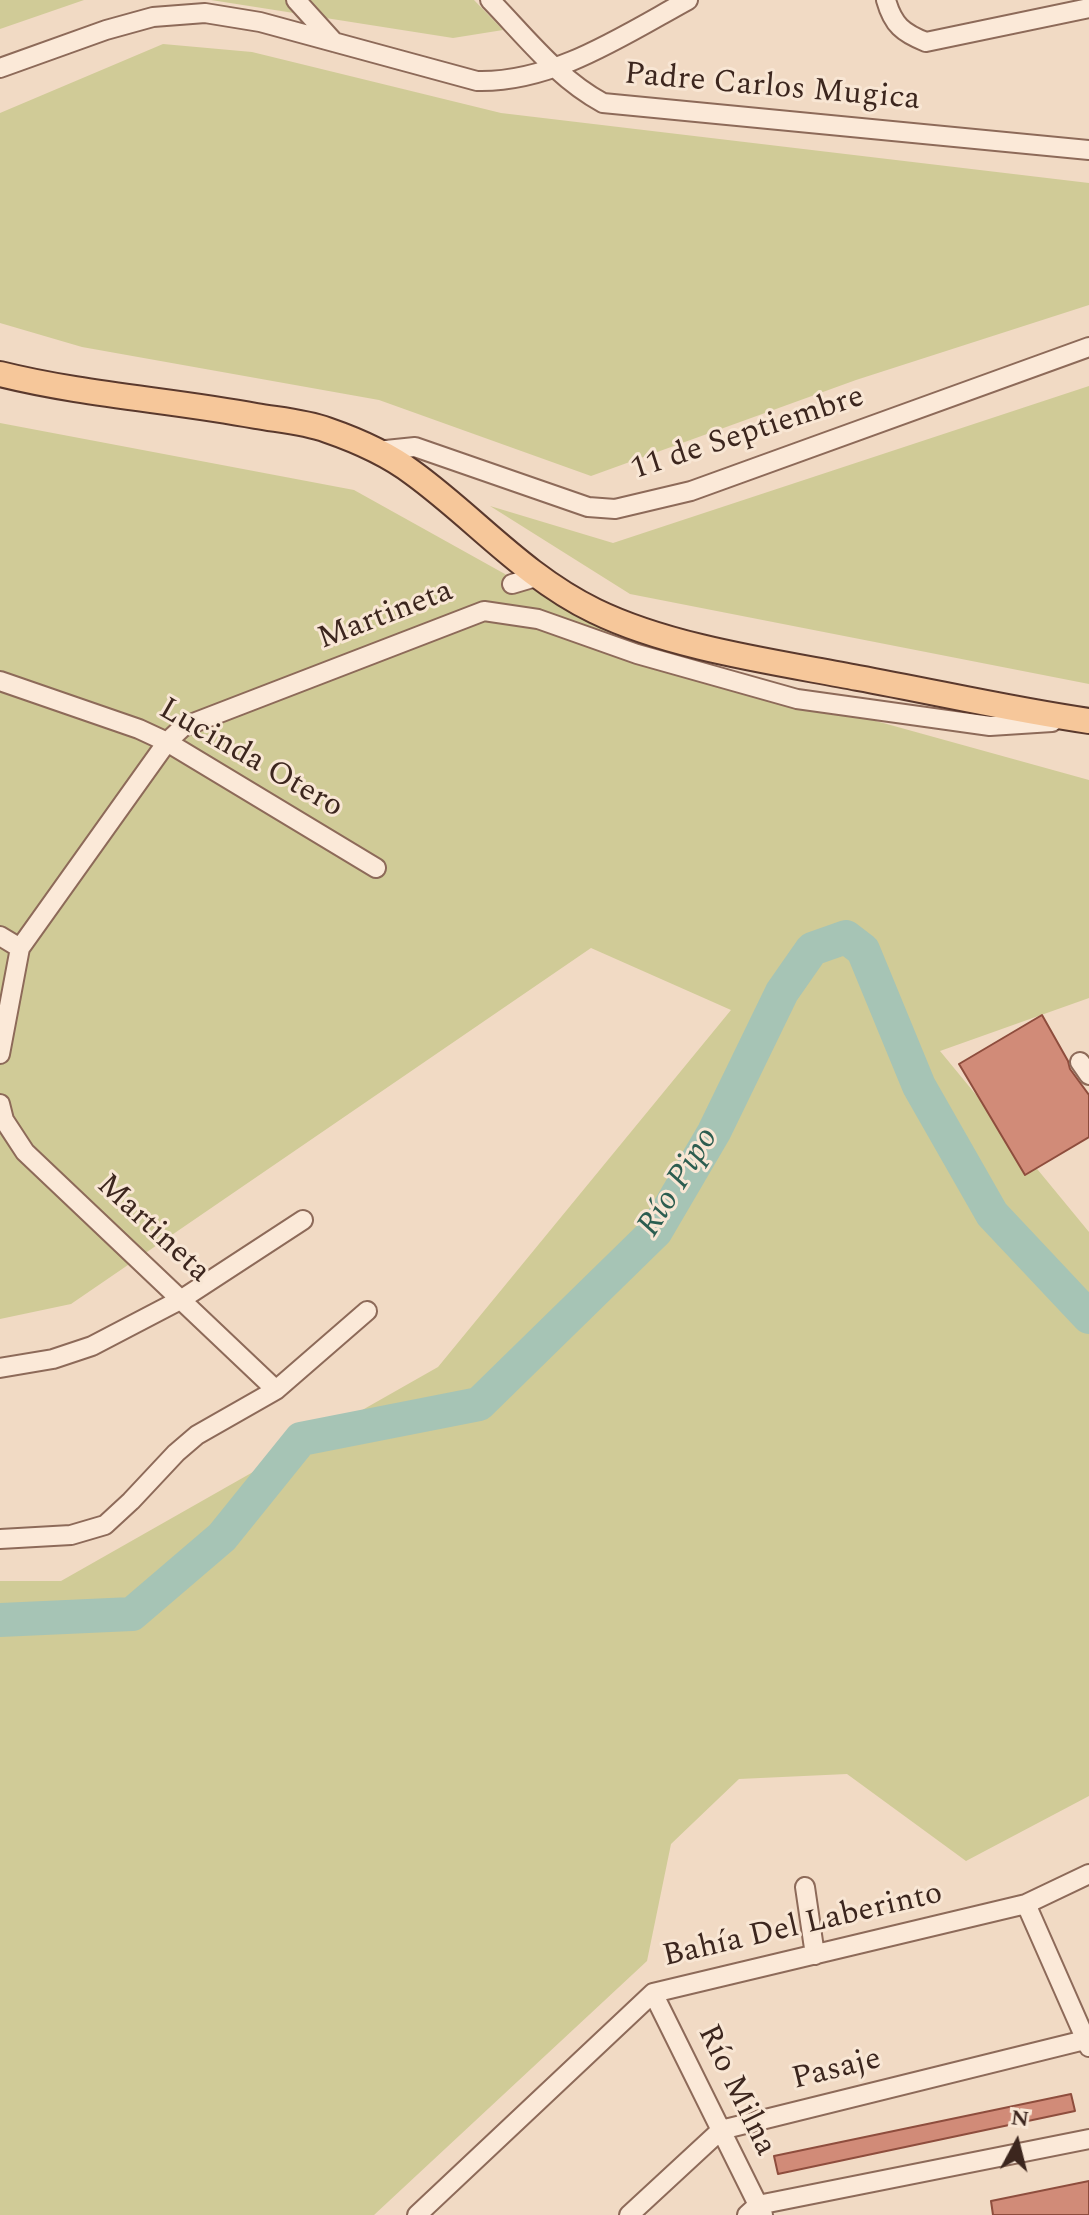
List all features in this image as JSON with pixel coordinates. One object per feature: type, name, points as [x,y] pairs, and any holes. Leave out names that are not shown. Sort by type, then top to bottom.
[{"type":"main road","points":[[0,374],[325,429],[376,451],[413,472],[497,545],[539,576],[595,611],[640,629],[714,649],[810,669],[1086,721]]},
{"type":"street","points":[[296,0],[335,43]]},
{"type":"street","name":"Padre Carlos Mugica","points":[[490,0],[582,92],[603,103],[1089,150]]},
{"type":"street","points":[[0,68],[106,30],[153,17],[205,13],[260,22],[477,81],[505,82],[555,67],[688,0]]},
{"type":"street","points":[[886,0],[890,14],[906,34],[926,42],[1089,8]]},
{"type":"street","name":"11 de Septiembre","points":[[376,451],[415,447],[588,507],[615,509],[691,491],[1089,347]]},
{"type":"street","points":[[512,584],[539,576]]},
{"type":"street","name":"Martineta","points":[[0,1054],[20,948],[167,742],[183,727],[484,611],[538,619],[637,654],[797,699],[990,726],[1086,721]]},
{"type":"street","name":"Lucinda Otero","points":[[3,687],[139,729],[167,742],[376,868]]},
{"type":"street","points":[[0,936],[20,948]]},
{"type":"street","name":"Martineta","points":[[0,1104],[4,1120],[25,1152],[276,1390]]},
{"type":"street","points":[[0,1368],[53,1359],[92,1346],[182,1299],[303,1220]]},
{"type":"street","points":[[0,1539],[71,1535],[105,1525],[197,1435],[276,1390],[367,1311]]},
{"type":"street","name":"Bahía Del Laberinto","points":[[425,2212],[653,1993],[1026,1904],[1089,1874]]},
{"type":"street","points":[[805,1887],[815,1955]]},
{"type":"street","points":[[1026,1904],[1088,2042]]},
{"type":"street","name":"Río Milna","points":[[653,1993],[721,2130],[756,2212]]},
{"type":"street","name":"Pasaje","points":[[629,2215],[721,2130],[1088,2042]]},
{"type":"street","points":[[756,2212],[1089,2139]]},
{"type":"shaded area","points":[[0,0],[84,0],[0,29]]},
{"type":"shaded area","points":[[211,0],[474,0],[503,30],[453,38]]},
{"type":"shaded area","points":[[163,44],[252,52],[501,113],[1089,183],[1089,305],[856,380],[591,476],[379,400],[82,347],[0,323],[0,113]]},
{"type":"shaded area","points":[[1089,386],[1089,684],[630,594],[490,506],[613,543]]},
{"type":"shaded area","points":[[0,423],[354,490],[663,662],[1089,780],[1089,998],[940,1051],[1089,1232],[1089,1796],[966,1861],[847,1774],[739,1779],[671,1844],[647,1961],[374,2215],[0,2215],[0,1581],[61,1581],[438,1367],[731,1010],[591,948],[71,1304],[0,1319]]},
{"type":"building","points":[[1042,1015],[1070,1069],[1089,1095],[1089,1137],[1025,1175],[959,1064]]},
{"type":"building","points":[[1071,2094],[1075,2111],[778,2174],[774,2156]]},
{"type":"building","points":[[1089,2181],[1089,2215],[993,2215],[991,2201]]},
{"type":"waterway","name":"Río Pipo","points":[[0,1620],[132,1614],[222,1537],[301,1439],[479,1404],[656,1231],[714,1132],[782,992],[812,949],[846,937],[863,950],[919,1086],[992,1214],[1089,1317]]}]
